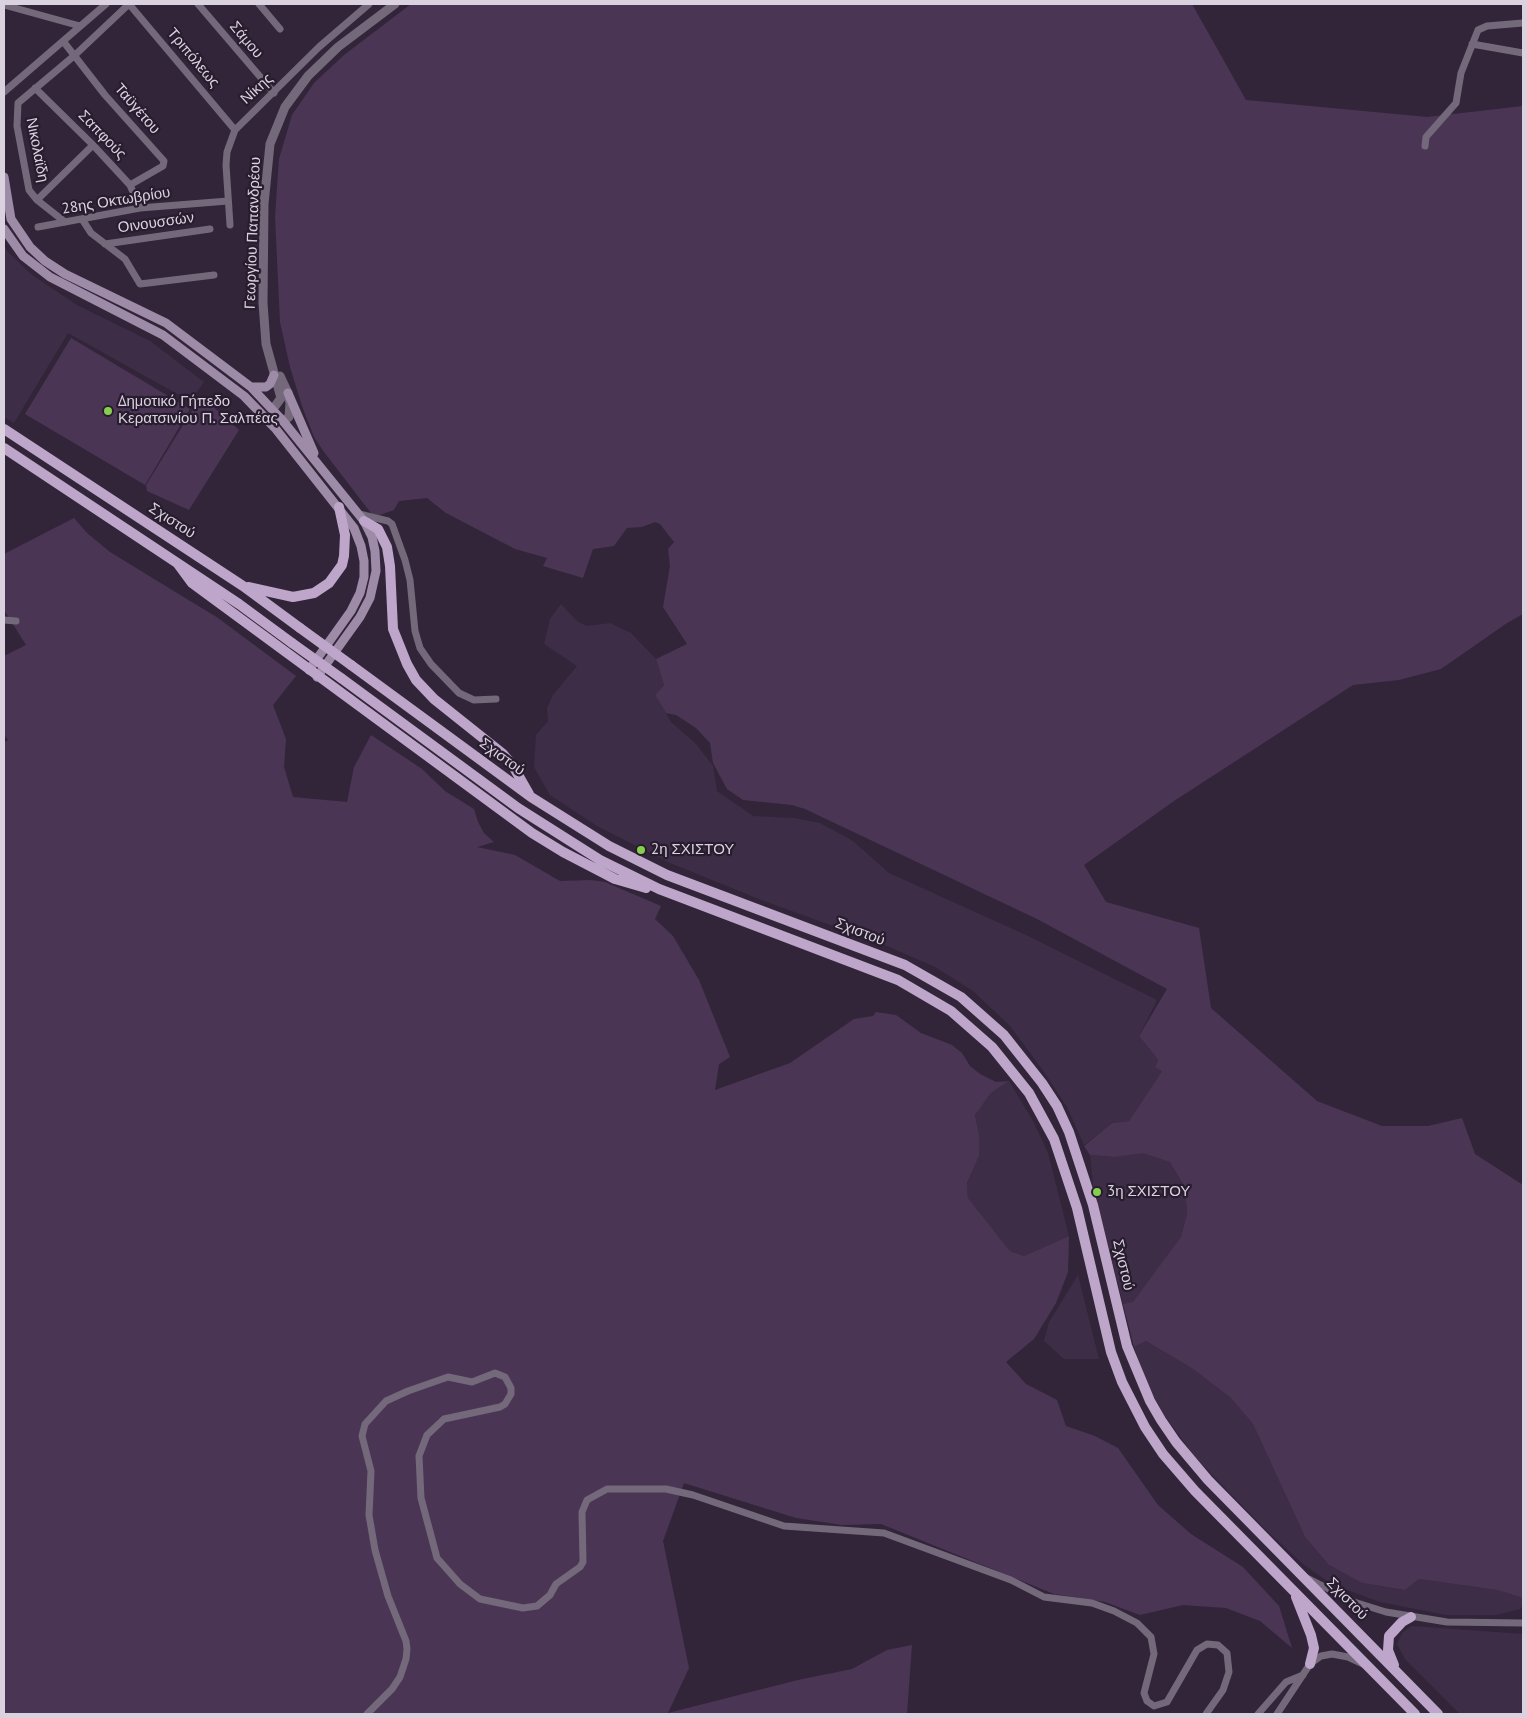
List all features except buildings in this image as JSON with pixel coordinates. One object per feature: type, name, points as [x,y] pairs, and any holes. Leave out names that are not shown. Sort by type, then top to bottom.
[{"type":"main road","points":[[4,177],[11,219],[22,238],[38,255],[65,274],[166,323],[251,387],[273,409],[362,517],[378,529],[387,547],[390,566],[393,629],[407,664],[416,680],[434,699],[503,754],[513,766],[530,797]]},
{"type":"main road","points":[[4,229],[19,252],[50,277],[164,335],[244,396],[275,428],[354,528],[364,561],[364,577],[360,593],[351,611],[309,670]]},
{"type":"main road","points":[[251,387],[266,387],[270,384],[274,375]]},
{"type":"main road","points":[[288,393],[320,467]]},
{"type":"main road","name":"Σχιστού","points":[[4,429],[243,586],[530,797],[581,830],[638,862],[905,965],[961,997],[1004,1035],[1024,1058],[1057,1106],[1075,1146],[1093,1205],[1127,1346],[1150,1401],[1176,1442],[1192,1463],[1438,1714]]},
{"type":"main road","name":"Σχιστού","points":[[4,448],[239,604],[541,824],[600,860],[659,890],[898,980],[951,1010],[992,1047],[1029,1093],[1054,1138],[1077,1208],[1111,1352],[1136,1410],[1163,1454],[1180,1474],[1415,1714]]},
{"type":"main road","points":[[243,586],[293,597],[314,593],[329,583],[342,565],[344,556],[345,535],[339,507]]},
{"type":"main road","points":[[317,677],[360,617],[370,598],[376,570],[376,551],[362,517]]},
{"type":"main road","points":[[178,564],[192,583],[317,677],[412,743],[508,815],[563,852],[615,879],[659,890]]},
{"type":"main road","points":[[1291,1587],[1310,1628],[1314,1648],[1310,1664]]},
{"type":"main road","points":[[1403,1678],[1393,1662],[1387,1642],[1392,1632],[1411,1617]]},
{"type":"street","points":[[4,92],[106,4]]},
{"type":"street","points":[[34,88],[75,55],[129,4]]},
{"type":"street","name":"Τριπόλεως","points":[[129,4],[235,130]]},
{"type":"street","name":"Σάμου","points":[[198,4],[274,93]]},
{"type":"street","points":[[259,4],[280,29]]},
{"type":"street","name":"Νίκης","points":[[230,225],[227,152],[235,130],[319,47],[369,4]]},
{"type":"street","name":"Γεωργίου Παπανδρέου","points":[[273,409],[280,398],[263,326],[264,213],[268,163],[277,124],[285,107],[308,76],[338,47],[395,4]]},
{"type":"street","points":[[4,5],[80,26]]},
{"type":"street","points":[[1425,146],[1426,137],[1456,103],[1461,73],[1478,30],[1487,26],[1523,23]]},
{"type":"street","name":"Ταϋγέτου","points":[[63,41],[105,95],[164,161],[163,166],[130,185]]},
{"type":"street","points":[[1472,44],[1523,53]]},
{"type":"street","name":"Νικολαϊδη","points":[[34,88],[18,103],[17,126],[27,184],[37,200]]},
{"type":"street","name":"Σαπφούς","points":[[34,88],[93,145],[130,185],[140,208]]},
{"type":"street","points":[[65,222],[37,200],[93,145]]},
{"type":"street","name":"28ης Οκτωβρίου","points":[[38,227],[140,208],[228,201]]},
{"type":"street","points":[[82,219],[91,233],[125,259],[137,280],[144,286],[214,275]]},
{"type":"street","name":"Οινουσσών","points":[[105,244],[210,229]]},
{"type":"street","name":"Γεωργίου Παπανδρέου","points":[[272,363],[288,393]]},
{"type":"street","points":[[283,421],[290,411],[288,393]]},
{"type":"street","points":[[362,517],[388,521],[392,524],[406,560],[415,631],[420,648],[430,664],[459,693],[474,700],[496,699]]},
{"type":"street","points":[[4,620],[16,620]]},
{"type":"street","points":[[367,1714],[392,1689],[400,1677],[406,1660],[407,1649],[406,1640],[388,1596],[375,1550],[369,1515],[371,1471],[362,1436],[365,1424],[386,1401],[408,1391],[429,1386],[448,1377],[472,1382],[495,1373],[506,1377],[511,1388],[512,1394],[506,1404],[500,1407],[444,1419],[427,1435],[419,1456],[421,1498],[438,1558],[460,1584],[480,1599],[523,1608],[537,1606],[550,1595],[556,1584],[584,1562],[582,1512],[587,1500],[607,1490],[666,1489],[693,1495],[784,1526],[884,1533],[1011,1580],[1044,1597],[1086,1602],[1114,1611],[1137,1623],[1151,1638],[1154,1654],[1144,1693],[1146,1701],[1154,1706],[1167,1702],[1197,1650],[1207,1644],[1218,1645],[1227,1653],[1229,1672],[1223,1690],[1206,1714]]},
{"type":"street","points":[[1303,1576],[1354,1602],[1386,1612],[1411,1617],[1466,1623],[1523,1623]]},
{"type":"street","points":[[1277,1714],[1310,1664],[1321,1656],[1332,1654],[1348,1657],[1368,1667]]},
{"type":"street","points":[[1258,1714],[1286,1682],[1303,1675]]},
{"type":"shaded area","points":[[411,4],[1192,4],[1246,100],[1427,117],[1523,106],[1523,614],[1441,669],[1399,680],[1353,685],[1174,801],[1084,865],[1106,902],[1199,928],[1211,1008],[1317,1101],[1382,1126],[1428,1126],[1462,1118],[1475,1154],[1523,1185],[1523,1598],[1497,1590],[1419,1579],[1405,1590],[1362,1583],[1329,1565],[1305,1537],[1253,1424],[1231,1398],[1193,1369],[1146,1341],[1134,1347],[1123,1304],[1133,1302],[1181,1237],[1187,1214],[1185,1187],[1170,1162],[1143,1153],[1115,1157],[1090,1155],[1084,1146],[1112,1123],[1129,1121],[1162,1071],[1155,1067],[1158,1061],[1156,1057],[1139,1036],[1167,989],[1037,919],[805,809],[792,805],[743,800],[727,789],[713,763],[710,743],[696,728],[676,715],[666,713],[655,695],[664,685],[656,659],[687,644],[663,607],[670,566],[668,549],[674,542],[660,524],[655,522],[642,527],[627,528],[614,546],[593,549],[583,578],[543,566],[547,558],[515,549],[446,513],[427,498],[399,501],[394,510],[374,517],[324,452],[314,437],[302,406],[290,367],[280,322],[275,217],[279,159],[292,115],[314,83],[344,55]]},
{"type":"shaded area","points":[[4,245],[7,251],[32,275],[77,305],[150,341],[204,382],[190,401],[68,333],[14,423],[4,417]]},
{"type":"shaded area","name":"Δημοτικό Γήπεδο Κερατσινίου Π. Σαλπέας","points":[[71,338],[190,409],[145,485],[25,414]]},
{"type":"shaded area","points":[[201,396],[239,430],[189,510],[147,491],[146,485]]},
{"type":"shaded area","points":[[74,518],[87,533],[110,552],[218,618],[296,676],[273,705],[286,739],[284,767],[293,797],[347,802],[354,767],[371,735],[422,769],[445,791],[474,809],[484,833],[494,842],[477,847],[515,855],[560,881],[591,880],[605,882],[661,906],[655,919],[673,936],[699,980],[730,1057],[719,1064],[715,1090],[790,1063],[854,1019],[873,1016],[876,1012],[896,1015],[921,1033],[952,1045],[962,1053],[970,1066],[980,1074],[996,1082],[1009,1081],[991,1093],[975,1115],[979,1134],[979,1156],[967,1183],[968,1198],[1010,1251],[1024,1256],[1069,1236],[1068,1272],[1056,1303],[1034,1339],[1006,1362],[1026,1384],[1057,1400],[1066,1426],[1095,1436],[1118,1448],[1158,1505],[1191,1534],[1243,1567],[1279,1606],[1292,1648],[1260,1621],[1226,1608],[1183,1605],[1140,1615],[1105,1602],[1054,1594],[881,1524],[842,1525],[796,1518],[684,1483],[663,1541],[689,1668],[668,1713],[798,1680],[852,1669],[887,1650],[912,1645],[907,1714],[4,1714],[4,743],[8,740],[4,734],[4,656],[26,645],[4,610],[4,554]]},
{"type":"shaded area","points":[[561,604],[578,622],[587,626],[610,623],[631,633],[656,659],[664,685],[655,695],[671,722],[696,744],[713,766],[717,791],[753,816],[794,818],[820,823],[853,841],[889,873],[1026,935],[1157,1000],[1139,1036],[1156,1057],[1162,1071],[1129,1121],[1112,1123],[1084,1145],[1067,1107],[1042,1069],[1010,1026],[973,991],[935,967],[880,943],[764,901],[670,863],[597,826],[550,795],[534,767],[536,735],[548,721],[547,708],[553,695],[577,666],[544,644],[550,619]]},
{"type":"shaded area","points":[[1009,1081],[1033,1121],[1048,1153],[1069,1236],[1024,1256],[1010,1251],[968,1198],[967,1183],[979,1156],[979,1134],[975,1115],[991,1093]]},
{"type":"shaded area","points":[[1143,1152],[1171,1162],[1185,1187],[1187,1214],[1181,1237],[1164,1263],[1133,1303],[1123,1304],[1093,1185],[1090,1155],[1115,1157]]},
{"type":"shaded area","points":[[1078,1275],[1099,1359],[1064,1359],[1044,1341],[1049,1322]]},
{"type":"shaded area","points":[[1146,1341],[1193,1369],[1231,1398],[1253,1424],[1305,1537],[1329,1565],[1362,1583],[1405,1590],[1419,1579],[1497,1590],[1523,1598],[1523,1605],[1520,1609],[1496,1615],[1446,1615],[1380,1602],[1333,1585],[1303,1564],[1264,1528],[1194,1456],[1165,1416],[1147,1385],[1134,1347]]},
{"type":"shaded area","points":[[1412,1626],[1523,1634],[1523,1714],[1460,1714],[1405,1659],[1397,1644],[1402,1633]]},
{"type":"place","name":"Δημοτικό Γήπεδο Κερατσινίου Π. Σαλπέας","points":[[108,411]]},
{"type":"place","name":"2η ΣΧΙΣΤΟΥ","points":[[641,850]]},
{"type":"place","name":"3η ΣΧΙΣΤΟΥ","points":[[1097,1192]]}]
